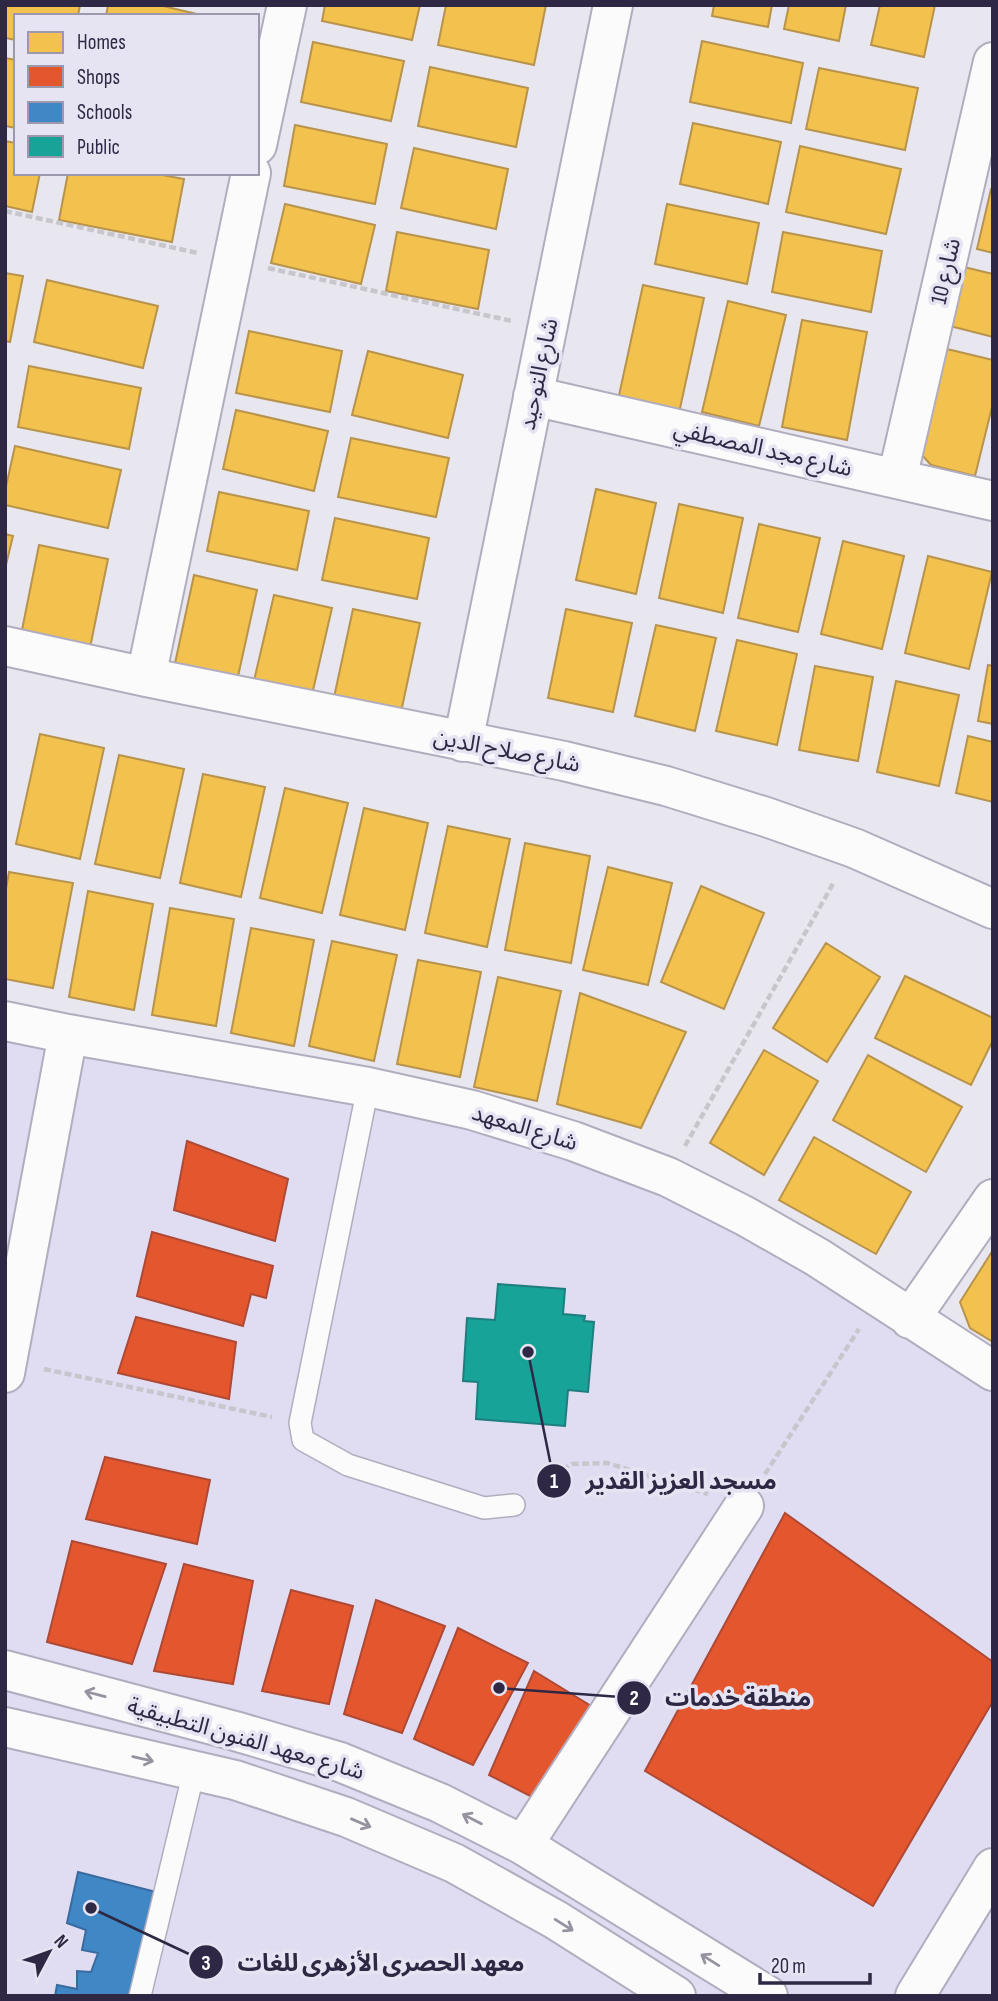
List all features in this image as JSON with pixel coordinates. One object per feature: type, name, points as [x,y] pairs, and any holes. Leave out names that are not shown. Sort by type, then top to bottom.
[{"type":"street","points":[[259,136],[287,5]]},
{"type":"street","name":"شارع التوحيد","points":[[463,742],[612,5]]},
{"type":"street","name":"شارع 10","points":[[897,479],[993,62]]},
{"type":"street","points":[[146,677],[251,175]]},
{"type":"street","name":"شارع مجد المصطفي","points":[[533,396],[993,500]]},
{"type":"street","name":"شارع صلاح الدين","points":[[5,646],[564,761],[666,786],[854,848],[993,909]]},
{"type":"street","name":"شارع المعهد","points":[[5,1021],[368,1087],[472,1110],[573,1141],[668,1177],[746,1216],[817,1257],[993,1371]]},
{"type":"street","points":[[6,1367],[68,1034]]},
{"type":"street","points":[[910,1319],[993,1199]]},
{"type":"street","points":[[523,1845],[744,1506]]},
{"type":"street","name":"شارع معهد الفنون التطبيقية","points":[[5,1671],[235,1731],[340,1762],[440,1803],[523,1845],[768,1996]]},
{"type":"street","name":"شارع معهد الفنون التطبيقية","points":[[5,1727],[235,1780],[346,1817],[454,1863],[556,1920],[676,1996]]},
{"type":"street","points":[[915,1996],[993,1868]]},
{"type":"lane","points":[[368,1087],[300,1423],[303,1440],[348,1465],[484,1508],[514,1505]]},
{"type":"lane","points":[[140,1996],[194,1771]]},
{"type":"path","points":[[5,211],[547,328]]},
{"type":"path","points":[[668,1177],[854,848]]},
{"type":"path","points":[[541,1480],[572,1464],[607,1463],[744,1506],[880,1297]]},
{"type":"path","points":[[6,1367],[300,1423]]},
{"type":"shaded area","points":[[5,1033],[487,1122],[667,1187],[993,1381],[993,1996],[5,1996]]},
{"type":"building: Homes","points":[[5,5],[80,5],[78,14],[14,14],[14,40],[5,38]]},
{"type":"building: Homes","points":[[108,5],[159,5],[197,14],[106,14]]},
{"type":"building: Homes","points":[[325,5],[420,5],[412,40],[322,21]]},
{"type":"building: Homes","points":[[446,5],[546,5],[534,65],[438,45]]},
{"type":"building: Homes","points":[[714,5],[772,5],[768,27],[712,16]]},
{"type":"building: Homes","points":[[789,5],[846,5],[839,41],[784,29]]},
{"type":"building: Homes","points":[[880,5],[935,5],[924,57],[871,45]]},
{"type":"building: Homes","points":[[702,41],[803,63],[791,123],[690,102]]},
{"type":"building: Homes","points":[[313,42],[404,61],[391,121],[301,102]]},
{"type":"building: Homes","points":[[5,58],[14,60],[14,128],[5,126]]},
{"type":"building: Homes","points":[[430,67],[528,88],[516,147],[418,126]]},
{"type":"building: Homes","points":[[819,68],[918,88],[905,150],[806,129]]},
{"type":"building: Homes","points":[[693,123],[781,142],[768,204],[680,184]]},
{"type":"building: Homes","points":[[295,125],[387,144],[375,204],[284,186]]},
{"type":"building: Homes","points":[[5,141],[14,143],[14,175],[40,175],[32,212],[5,206]]},
{"type":"building: Homes","points":[[800,146],[901,169],[886,234],[786,212]]},
{"type":"building: Homes","points":[[414,148],[508,169],[496,229],[401,208]]},
{"type":"building: Homes","points":[[68,175],[163,175],[184,179],[172,242],[59,220]]},
{"type":"building: Homes","points":[[993,189],[993,253],[977,249]]},
{"type":"building: Homes","points":[[285,204],[375,225],[361,284],[271,263]]},
{"type":"building: Homes","points":[[667,204],[759,223],[747,284],[655,264]]},
{"type":"building: Homes","points":[[397,232],[489,250],[478,309],[386,291]]},
{"type":"building: Homes","points":[[783,232],[882,251],[871,312],[772,292]]},
{"type":"building: Homes","points":[[964,267],[993,274],[993,337],[950,326]]},
{"type":"building: Homes","points":[[5,273],[23,276],[10,342],[5,341]]},
{"type":"building: Homes","points":[[47,280],[158,306],[143,368],[34,342]]},
{"type":"building: Homes","points":[[643,285],[704,298],[679,413],[618,400]]},
{"type":"building: Homes","points":[[728,301],[786,315],[759,426],[702,412]]},
{"type":"building: Homes","points":[[802,320],[867,332],[847,440],[782,427]]},
{"type":"building: Homes","points":[[249,331],[342,351],[330,412],[236,393]]},
{"type":"building: Homes","points":[[947,349],[993,360],[993,403],[975,476],[931,465],[921,454]]},
{"type":"building: Homes","points":[[368,351],[463,375],[448,438],[352,415]]},
{"type":"building: Homes","points":[[29,366],[141,388],[129,449],[18,427]]},
{"type":"building: Homes","points":[[236,410],[328,431],[314,491],[223,469]]},
{"type":"building: Homes","points":[[351,438],[449,458],[436,517],[338,497]]},
{"type":"building: Homes","points":[[15,446],[121,470],[108,528],[5,505],[5,491]]},
{"type":"building: Homes","points":[[596,489],[656,503],[636,594],[576,580]]},
{"type":"building: Homes","points":[[219,492],[309,511],[297,570],[207,551]]},
{"type":"building: Homes","points":[[679,504],[743,518],[723,613],[659,598]]},
{"type":"building: Homes","points":[[335,518],[429,538],[417,599],[322,580]]},
{"type":"building: Homes","points":[[759,524],[820,538],[798,632],[738,618]]},
{"type":"building: Homes","points":[[5,534],[13,536],[5,569]]},
{"type":"building: Homes","points":[[843,541],[904,556],[882,649],[821,634]]},
{"type":"building: Homes","points":[[39,545],[108,559],[90,648],[21,635]]},
{"type":"building: Homes","points":[[928,556],[992,572],[969,669],[905,653]]},
{"type":"building: Homes","points":[[194,575],[257,590],[237,681],[174,668]]},
{"type":"building: Homes","points":[[274,595],[332,608],[311,699],[253,685]]},
{"type":"building: Homes","points":[[353,609],[420,623],[400,717],[333,702]]},
{"type":"building: Homes","points":[[566,609],[632,623],[613,712],[548,698]]},
{"type":"building: Homes","points":[[656,625],[716,638],[695,731],[635,716]]},
{"type":"building: Homes","points":[[737,640],[797,654],[777,745],[716,731]]},
{"type":"building: Homes","points":[[988,665],[993,666],[993,724],[978,721]]},
{"type":"building: Homes","points":[[815,666],[873,677],[858,761],[799,750]]},
{"type":"building: Homes","points":[[896,681],[959,695],[939,786],[877,772]]},
{"type":"building: Homes","points":[[40,734],[104,748],[80,859],[16,844]]},
{"type":"building: Homes","points":[[968,736],[993,742],[993,802],[956,793]]},
{"type":"building: Homes","points":[[119,755],[184,769],[160,878],[95,864]]},
{"type":"building: Homes","points":[[203,774],[265,787],[241,897],[180,883]]},
{"type":"building: Homes","points":[[285,788],[348,803],[322,913],[260,898]]},
{"type":"building: Homes","points":[[364,808],[428,823],[405,930],[340,915]]},
{"type":"building: Homes","points":[[448,826],[510,839],[487,947],[425,933]]},
{"type":"building: Homes","points":[[525,843],[590,856],[571,963],[505,950]]},
{"type":"building: Homes","points":[[608,867],[672,883],[648,985],[583,970]]},
{"type":"building: Homes","points":[[9,872],[73,883],[53,988],[5,979],[5,894]]},
{"type":"building: Homes","points":[[701,886],[764,913],[724,1009],[661,982]]},
{"type":"building: Homes","points":[[88,891],[153,904],[134,1010],[69,997]]},
{"type":"building: Homes","points":[[170,908],[234,919],[216,1026],[152,1015]]},
{"type":"building: Homes","points":[[251,928],[314,940],[294,1046],[231,1033]]},
{"type":"building: Homes","points":[[332,941],[397,955],[374,1061],[309,1046]]},
{"type":"building: Homes","points":[[826,943],[880,977],[827,1062],[773,1028]]},
{"type":"building: Homes","points":[[418,960],[481,972],[460,1077],[397,1064]]},
{"type":"building: Homes","points":[[905,976],[993,1018],[993,1040],[971,1085],[875,1038]]},
{"type":"building: Homes","points":[[498,977],[561,991],[537,1101],[474,1087]]},
{"type":"building: Homes","points":[[580,993],[686,1032],[641,1128],[557,1104]]},
{"type":"building: Homes","points":[[764,1050],[818,1081],[764,1175],[710,1143]]},
{"type":"building: Homes","points":[[868,1055],[962,1107],[926,1172],[833,1120]]},
{"type":"building: Homes","points":[[814,1137],[911,1192],[876,1254],[779,1200]]},
{"type":"building: Homes","points":[[993,1250],[993,1342],[970,1328],[960,1302]]},
{"type":"building: Shops","points":[[187,1141],[288,1179],[275,1241],[174,1210]]},
{"type":"building: Shops","points":[[152,1232],[273,1266],[266,1298],[251,1294],[243,1326],[137,1296]]},
{"type":"building: Shops","points":[[136,1317],[236,1342],[229,1399],[118,1373]]},
{"type":"building: Shops","points":[[105,1457],[210,1480],[197,1544],[86,1519]]},
{"type":"building: Shops","points":[[785,1513],[993,1662],[993,1701],[873,1906],[645,1771]]},
{"type":"building: Shops","points":[[72,1541],[166,1564],[132,1664],[47,1642]]},
{"type":"building: Shops","points":[[184,1564],[253,1581],[233,1684],[154,1671]]},
{"type":"building: Shops","points":[[291,1590],[353,1606],[329,1704],[262,1691]]},
{"type":"building: Shops","points":[[376,1600],[445,1626],[402,1733],[344,1714]]},
{"type":"building: Shops","points":[[458,1628],[528,1663],[473,1765],[414,1739]]},
{"type":"building: Shops","points":[[534,1671],[601,1712],[540,1801],[489,1775]]},
{"type":"building: Schools","points":[[78,1872],[156,1892],[132,1996],[55,1996],[57,1985],[77,1989],[77,1971],[91,1972],[98,1953],[82,1950],[86,1930],[67,1923]]},
{"type":"building: Public","points":[[498,1284],[565,1289],[563,1314],[585,1316],[584,1321],[594,1322],[588,1392],[568,1390],[565,1426],[476,1419],[478,1382],[463,1381],[467,1318],[495,1320]]},
{"type":"place","name":"مسجد العزيز القدير","points":[[528,1352]]},
{"type":"place","name":"منطقة خدمات","points":[[499,1688]]},
{"type":"place","name":"معهد الحصرى الأزهرى للغات","points":[[91,1908]]}]
